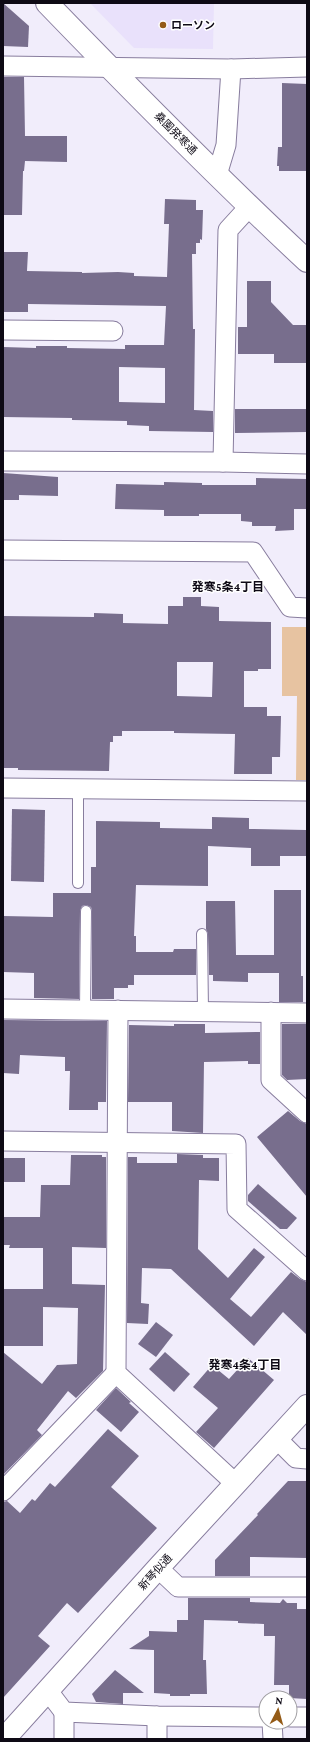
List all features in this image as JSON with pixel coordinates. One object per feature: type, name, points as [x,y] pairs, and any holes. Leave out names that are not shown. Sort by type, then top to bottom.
[{"type":"street","name":"桑園発寒通","points":[[47,3],[108,67],[249,207],[307,261]]},
{"type":"street","points":[[3,66],[230,69],[307,67]]},
{"type":"street","points":[[217,175],[226,145],[230,69]]},
{"type":"street","points":[[223,462],[228,230],[249,207]]},
{"type":"street","points":[[3,330],[113,331]]},
{"type":"street","points":[[3,461],[307,464]]},
{"type":"street","points":[[3,550],[253,552],[290,608],[307,608]]},
{"type":"street","points":[[3,788],[307,791]]},
{"type":"street","points":[[3,1009],[307,1013]]},
{"type":"street","points":[[3,1491],[116,1373],[118,1010]]},
{"type":"street","points":[[271,1012],[271,1080],[307,1113]]},
{"type":"street","points":[[3,1141],[236,1144],[237,1209],[307,1271]]},
{"type":"street","points":[[116,1373],[236,1484]]},
{"type":"street","name":"新琴似通","points":[[4,1739],[307,1406]]},
{"type":"street","points":[[277,1439],[296,1458],[307,1459]]},
{"type":"street","points":[[158,1568],[178,1587],[307,1587]]},
{"type":"street","points":[[48,1691],[64,1712],[64,1739]]},
{"type":"street","points":[[64,1712],[157,1716],[258,1717]]},
{"type":"street","points":[[157,1716],[157,1739]]},
{"type":"lane","points":[[78,789],[78,883]]},
{"type":"lane","points":[[85,1010],[86,911]]},
{"type":"lane","points":[[202,934],[203,1011]]},
{"type":"shaded area","name":"ローソン","points":[[90,3],[214,3],[213,49],[134,48]]},
{"type":"shaded area","points":[[282,627],[307,627],[307,780],[296,780],[297,696],[282,696]]},
{"type":"building","points":[[3,3],[29,26],[28,47],[3,46]]},
{"type":"building","points":[[3,77],[24,77],[25,136],[67,136],[67,162],[25,161],[23,171],[22,215],[3,215]]},
{"type":"building","points":[[282,83],[307,84],[307,171],[279,171],[279,166],[277,166],[278,147],[282,147]]},
{"type":"building","points":[[165,199],[196,200],[196,210],[203,210],[202,240],[200,239],[200,243],[196,243],[196,254],[192,254],[193,329],[195,329],[194,410],[213,411],[213,432],[149,431],[149,426],[127,425],[127,421],[72,420],[72,418],[3,417],[3,347],[36,348],[36,346],[67,346],[67,348],[125,349],[125,345],[164,345],[166,306],[28,304],[28,312],[3,312],[3,252],[28,252],[27,271],[82,273],[118,272],[134,273],[134,276],[167,277],[169,224],[164,224]],"holes":[[[119,367],[165,368],[165,403],[119,402]]]},
{"type":"building","points":[[247,281],[271,281],[271,302],[293,325],[307,325],[307,363],[274,363],[274,354],[238,354],[238,327],[247,327]]},
{"type":"building","points":[[235,409],[307,409],[307,432],[235,433]]},
{"type":"building","points":[[3,473],[58,477],[58,496],[19,495],[19,500],[3,500]]},
{"type":"building","points":[[256,478],[307,479],[307,509],[294,509],[294,530],[275,531],[276,526],[252,526],[252,522],[241,521],[241,514],[164,516],[164,510],[115,509],[116,484],[164,485],[164,482],[202,483],[202,485],[256,485]]},
{"type":"building","points":[[183,597],[201,597],[201,606],[219,607],[219,621],[271,622],[271,669],[244,671],[244,707],[267,707],[267,716],[281,716],[280,757],[272,757],[272,774],[234,774],[235,734],[174,733],[174,731],[122,731],[122,736],[113,736],[113,742],[110,742],[109,771],[18,770],[18,768],[4,768],[3,616],[94,617],[94,613],[123,614],[123,623],[168,624],[168,606],[183,606]],"holes":[[[177,662],[213,662],[212,697],[177,696]]]},
{"type":"building","points":[[12,809],[45,810],[44,882],[11,881]]},
{"type":"building","points":[[212,817],[249,818],[249,829],[306,830],[306,856],[280,856],[280,866],[251,866],[251,848],[208,846],[208,886],[136,885],[134,936],[136,936],[136,952],[173,952],[174,949],[196,949],[196,975],[134,975],[134,985],[128,985],[128,988],[114,988],[114,999],[92,999],[92,911],[91,907],[86,905],[82,906],[80,911],[79,999],[34,998],[34,973],[3,972],[3,916],[53,917],[53,893],[91,893],[91,867],[96,867],[96,821],[160,822],[160,828],[212,829]]},
{"type":"building","points":[[274,890],[301,890],[301,976],[303,976],[303,1002],[279,1002],[279,973],[248,973],[248,982],[213,981],[213,975],[209,975],[206,901],[235,901],[236,955],[274,955]]},
{"type":"building","points":[[3,1020],[107,1021],[106,1102],[98,1102],[98,1110],[69,1110],[70,1071],[65,1071],[65,1057],[20,1055],[19,1074],[3,1073]]},
{"type":"building","points":[[174,1024],[205,1024],[205,1033],[260,1032],[260,1064],[248,1064],[248,1061],[204,1062],[203,1133],[172,1131],[172,1102],[128,1102],[129,1025],[174,1026]]},
{"type":"building","points":[[282,1024],[307,1024],[307,1079],[287,1080],[282,1075]]},
{"type":"building","points":[[288,1111],[300,1121],[307,1124],[307,1197],[257,1137]]},
{"type":"building","points":[[177,1154],[203,1155],[203,1158],[219,1158],[219,1181],[199,1180],[198,1249],[228,1278],[254,1248],[265,1257],[230,1299],[251,1317],[291,1272],[307,1282],[307,1335],[283,1312],[254,1346],[171,1269],[142,1268],[141,1303],[149,1304],[148,1324],[127,1323],[128,1157],[137,1157],[137,1163],[177,1163]]},
{"type":"building","points":[[71,1155],[102,1155],[102,1157],[106,1157],[106,1248],[72,1247],[72,1284],[105,1285],[103,1371],[76,1398],[68,1391],[37,1430],[42,1435],[3,1475],[3,1352],[42,1384],[57,1365],[77,1364],[78,1308],[43,1307],[43,1346],[3,1346],[3,1289],[43,1289],[43,1248],[9,1248],[10,1245],[3,1245],[3,1217],[40,1217],[41,1185],[70,1185]]},
{"type":"building","points":[[3,1158],[25,1158],[25,1182],[3,1182]]},
{"type":"building","points":[[258,1184],[297,1218],[287,1229],[280,1229],[248,1201],[248,1195]]},
{"type":"building","points":[[156,1322],[173,1335],[156,1357],[138,1344]]},
{"type":"building","points":[[165,1352],[190,1374],[174,1392],[149,1369]]},
{"type":"building","points":[[248,1358],[274,1380],[214,1448],[196,1432],[218,1408],[193,1387],[212,1365],[229,1379]]},
{"type":"building","points":[[116,1388],[139,1412],[121,1432],[96,1410]]},
{"type":"building","points":[[108,1429],[139,1456],[111,1487],[157,1528],[78,1613],[67,1603],[38,1636],[50,1646],[3,1698],[3,1502],[7,1501],[20,1513],[32,1499],[35,1501],[50,1483],[55,1487]]},
{"type":"building","points":[[288,1481],[307,1481],[307,1558],[250,1557],[250,1576],[215,1576],[215,1560]]},
{"type":"building","points":[[188,1598],[250,1598],[250,1602],[280,1603],[283,1599],[287,1603],[297,1603],[297,1609],[307,1609],[307,1699],[298,1698],[298,1690],[289,1690],[289,1685],[274,1685],[275,1636],[264,1636],[264,1624],[238,1623],[238,1621],[204,1620],[203,1660],[206,1660],[207,1694],[170,1696],[170,1694],[154,1693],[154,1650],[129,1649],[149,1636],[149,1631],[177,1632],[177,1620],[188,1620]]},
{"type":"building","points":[[115,1670],[144,1693],[123,1693],[123,1704],[96,1702],[92,1694]]},
{"type":"place","name":"ローソン","points":[[163,25]]},
{"type":"district","name":"発寒5条4丁目","points":[[228,587]]},
{"type":"district","name":"発寒4条4丁目","points":[[245,1365]]}]
